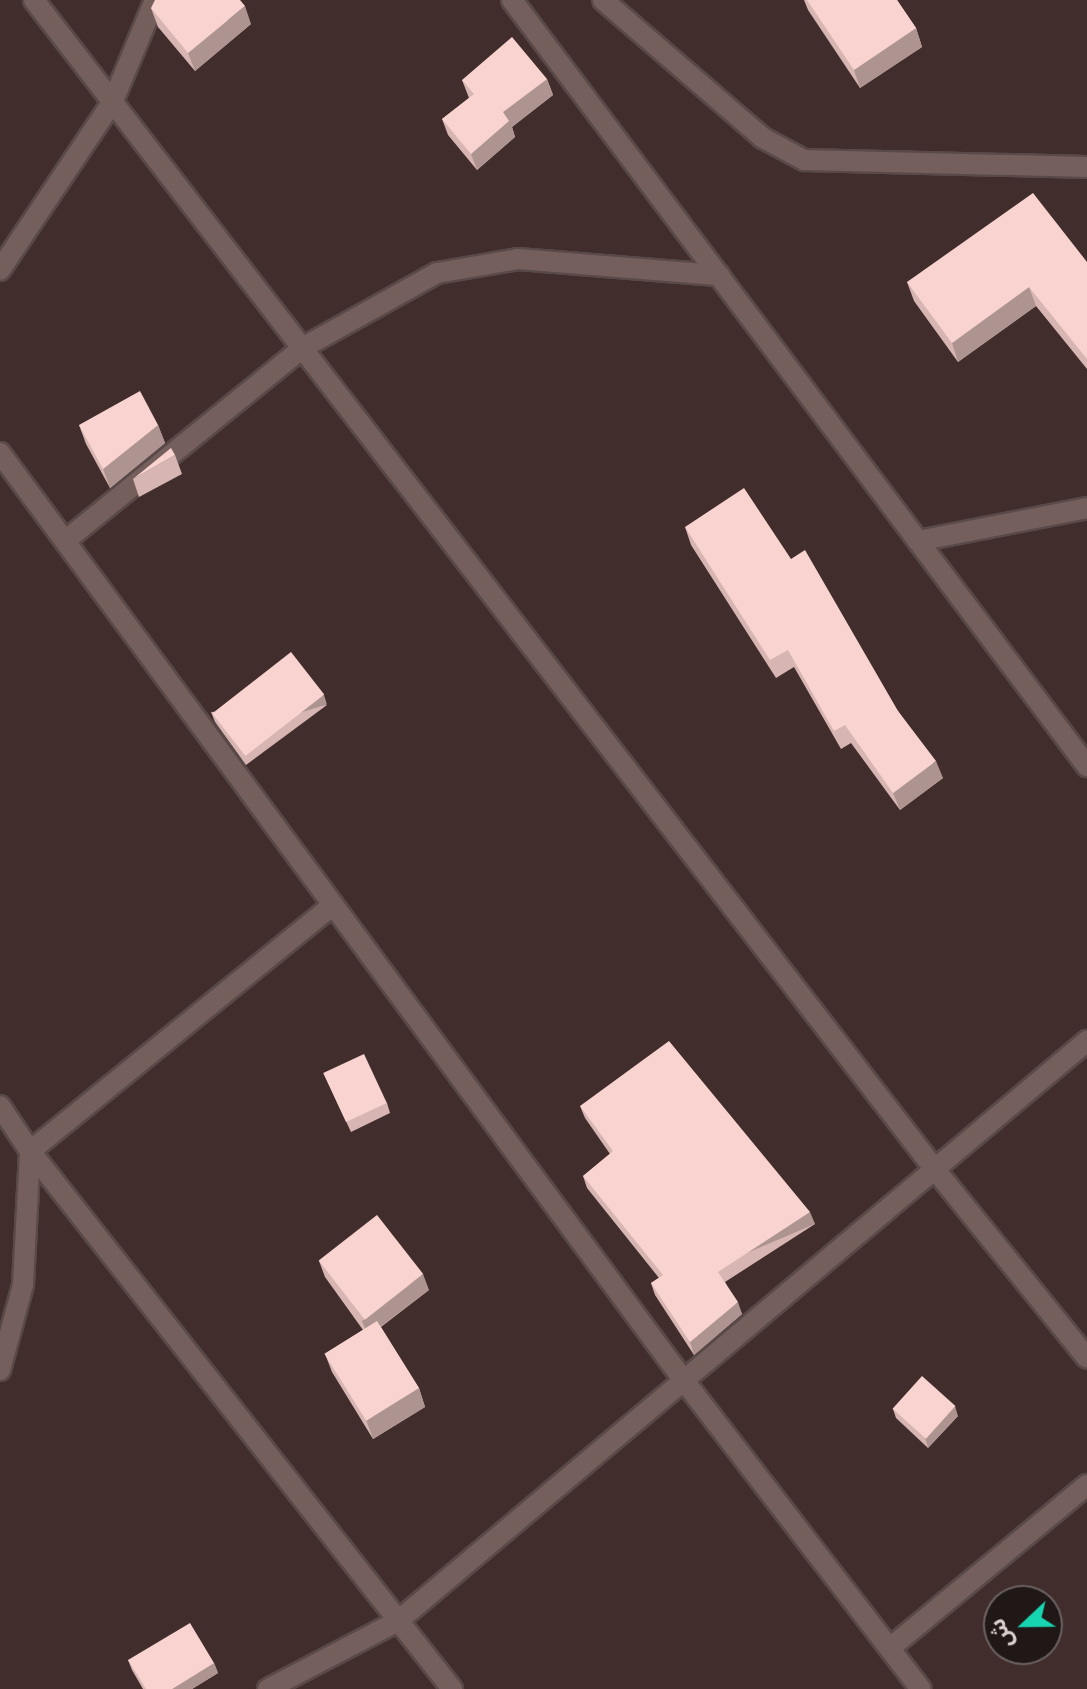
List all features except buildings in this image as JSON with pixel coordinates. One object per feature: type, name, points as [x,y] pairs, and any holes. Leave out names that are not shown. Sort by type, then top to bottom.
[{"type":"street","points":[[34,0],[933,1167],[1087,1358]]},
{"type":"street","points":[[0,270],[113,101],[155,0]]},
{"type":"street","points":[[512,0],[1087,766]]},
{"type":"street","points":[[603,0],[763,138],[804,160],[1087,167]]},
{"type":"street","points":[[65,541],[304,347],[437,273],[518,259],[719,275]]},
{"type":"street","points":[[0,453],[682,1378],[921,1689]]},
{"type":"street","points":[[918,541],[1087,508]]},
{"type":"street","points":[[0,1370],[23,1285],[30,1151],[333,905]]},
{"type":"street","points":[[268,1689],[398,1621],[682,1378],[1087,1041]]},
{"type":"street","points":[[0,1106],[30,1151],[452,1689]]},
{"type":"street","points":[[890,1648],[1087,1485]]}]
